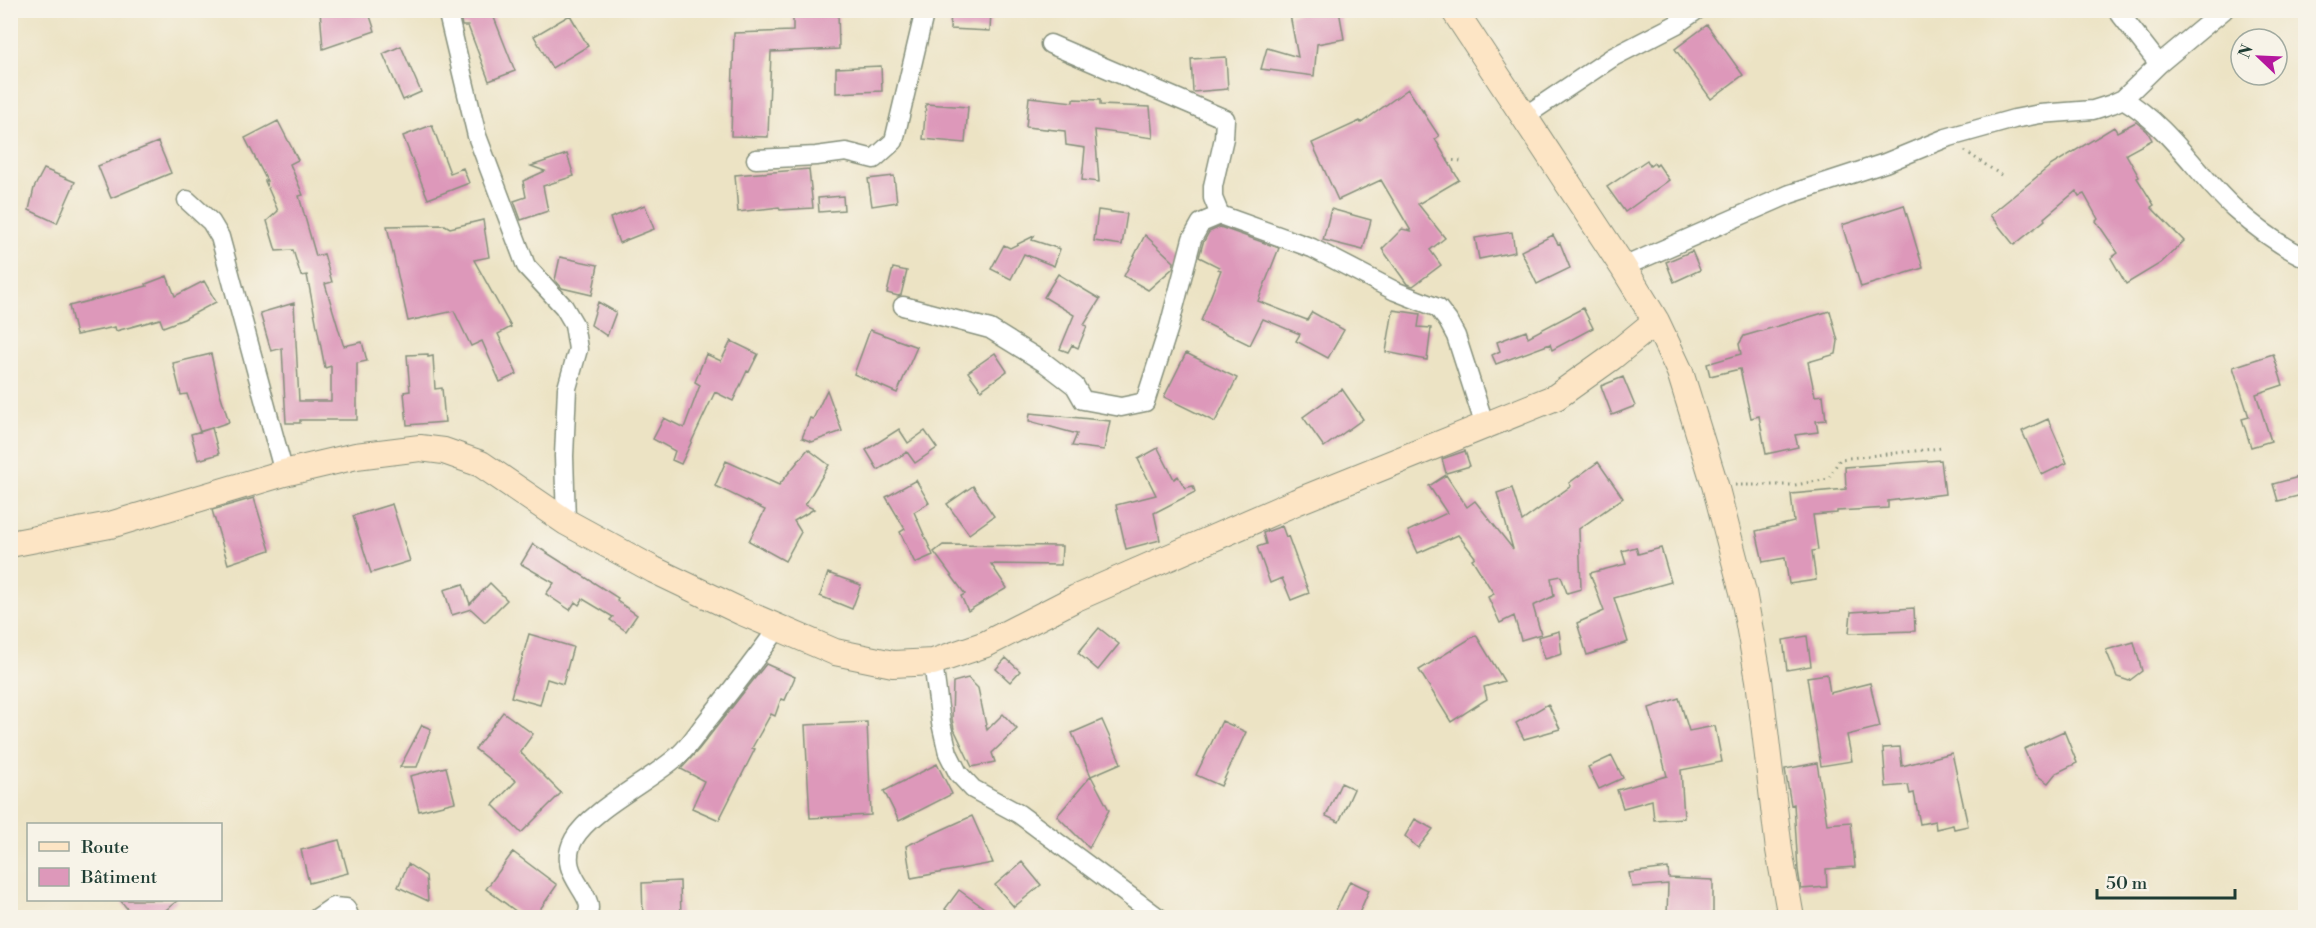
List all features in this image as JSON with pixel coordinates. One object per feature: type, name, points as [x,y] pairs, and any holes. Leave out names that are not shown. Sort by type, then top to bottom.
[{"type":"street","points":[[447,10],[477,136],[526,266],[564,307],[574,324],[578,349],[567,388],[566,522]]},
{"type":"street","points":[[756,159],[846,152],[874,159],[881,153],[894,141],[925,10]]},
{"type":"street","points":[[1454,10],[1623,267],[1656,321],[1680,372],[1715,485],[1743,591],[1759,680],[1779,850],[1791,918]]},
{"type":"street","points":[[1525,116],[1613,57],[1677,24],[1697,10]]},
{"type":"street","points":[[2118,10],[2159,64]]},
{"type":"street","points":[[1623,267],[1790,194],[1885,163],[1946,138],[2040,114],[2093,110],[2123,99],[2159,64],[2224,10]]},
{"type":"street","points":[[1050,44],[1225,119],[1224,138],[1213,186],[1213,198],[1220,215]]},
{"type":"street","points":[[2123,99],[2140,109],[2162,128],[2233,208],[2280,246],[2306,258]]},
{"type":"street","points":[[187,200],[211,222],[220,237],[284,473]]},
{"type":"street","points":[[903,306],[990,329],[1045,363],[1075,386],[1083,400],[1121,406],[1145,402],[1169,327],[1192,239],[1201,223],[1220,215],[1312,248],[1395,291],[1438,308],[1456,336],[1485,426]]},
{"type":"street","points":[[10,544],[110,525],[284,473],[387,451],[420,448],[444,451],[481,464],[566,522],[654,570],[778,628],[835,652],[893,664],[933,662],[986,644],[1076,598],[1286,506],[1556,397],[1612,357],[1656,321]]},
{"type":"street","points":[[585,918],[590,912],[590,903],[570,872],[568,857],[574,839],[592,820],[680,754],[735,687],[778,628]]},
{"type":"street","points":[[933,662],[945,743],[958,773],[973,789],[1019,814],[1160,918]]},
{"type":"street","points":[[317,918],[333,907],[346,908],[351,918]]},
{"type":"path","points":[[1423,111],[1428,109]]},
{"type":"path","points":[[1946,138],[2001,175]]},
{"type":"path","points":[[1447,160],[1461,161]]},
{"type":"path","points":[[1715,485],[1795,485],[1828,479],[1840,459],[1942,448]]},
{"type":"building","points":[[320,10],[368,10],[375,31],[323,49]]},
{"type":"building","points":[[459,10],[491,10],[515,71],[489,81],[468,26],[462,26]]},
{"type":"building","points":[[838,10],[839,49],[771,52],[768,137],[731,136],[734,33],[793,31],[793,11]]},
{"type":"building","points":[[951,10],[991,10],[990,31],[950,29]]},
{"type":"building","points":[[1312,10],[1339,10],[1344,39],[1317,44],[1314,76],[1261,69],[1267,48],[1298,57],[1290,15]]},
{"type":"building","points":[[570,15],[588,46],[552,68],[534,36]]},
{"type":"building","points":[[1707,25],[1743,75],[1711,99],[1675,49]]},
{"type":"building","points":[[401,46],[421,92],[403,100],[383,54]]},
{"type":"building","points":[[1226,57],[1228,89],[1193,92],[1191,59]]},
{"type":"building","points":[[881,66],[882,91],[836,93],[836,68]]},
{"type":"building","points":[[1408,89],[1439,136],[1435,139],[1459,180],[1418,204],[1445,238],[1430,250],[1441,265],[1413,286],[1407,284],[1382,249],[1402,229],[1411,231],[1381,180],[1338,200],[1312,143],[1360,121],[1361,123]]},
{"type":"building","points":[[1029,97],[1073,102],[1073,99],[1100,100],[1100,105],[1150,107],[1153,138],[1095,130],[1099,182],[1082,180],[1085,148],[1066,145],[1065,131],[1026,127]]},
{"type":"building","points":[[926,104],[968,107],[965,143],[923,139]]},
{"type":"building","points":[[278,121],[298,160],[290,164],[303,195],[299,196],[316,256],[324,254],[332,282],[325,284],[343,344],[344,346],[362,342],[367,361],[357,363],[357,420],[300,420],[300,423],[286,423],[282,348],[271,351],[260,313],[294,303],[299,401],[331,401],[331,366],[325,368],[307,275],[301,276],[293,250],[276,251],[267,221],[278,211],[265,181],[267,181],[245,138]]},
{"type":"building","points":[[2136,122],[2147,131],[2152,140],[2126,154],[2139,177],[2137,178],[2154,205],[2151,207],[2184,241],[2161,263],[2126,284],[2111,258],[2118,253],[2096,221],[2098,219],[2084,194],[2079,196],[2076,191],[2014,245],[1990,215],[2050,166],[2114,127],[2117,132]]},
{"type":"building","points":[[432,125],[450,173],[463,168],[469,183],[428,199],[403,136]]},
{"type":"building","points":[[158,142],[171,173],[111,198],[98,166]]},
{"type":"building","points":[[567,154],[574,176],[543,186],[548,211],[521,220],[514,201],[526,197],[523,181],[545,171],[531,166]]},
{"type":"building","points":[[1647,160],[1650,166],[1654,163],[1656,166],[1658,164],[1669,180],[1625,212],[1607,187]]},
{"type":"building","points":[[44,169],[75,182],[57,223],[29,210],[34,188]]},
{"type":"building","points":[[809,169],[813,208],[780,210],[779,207],[738,212],[735,175]]},
{"type":"building","points":[[894,176],[897,202],[872,206],[868,179]]},
{"type":"building","points":[[843,196],[844,210],[819,212],[818,198]]},
{"type":"building","points":[[645,205],[654,229],[619,243],[610,218]]},
{"type":"building","points":[[1904,205],[1923,268],[1861,287],[1842,225]]},
{"type":"building","points":[[1331,209],[1371,220],[1363,250],[1323,240]]},
{"type":"building","points":[[1098,210],[1127,214],[1122,245],[1094,241]]},
{"type":"building","points":[[483,220],[489,257],[474,260],[511,327],[498,334],[517,374],[500,382],[482,341],[471,346],[454,311],[408,321],[387,226],[445,225],[450,228]]},
{"type":"building","points":[[1220,227],[1279,248],[1258,301],[1307,320],[1312,312],[1344,330],[1328,358],[1296,341],[1300,334],[1263,319],[1250,345],[1201,321],[1221,270],[1199,257],[1209,232]]},
{"type":"building","points":[[1512,232],[1515,252],[1479,259],[1475,238]]},
{"type":"building","points":[[1145,235],[1174,262],[1173,268],[1148,290],[1124,276]]},
{"type":"building","points":[[1553,235],[1558,244],[1560,243],[1570,268],[1537,284],[1521,251]]},
{"type":"building","points":[[1034,236],[1032,240],[1060,249],[1054,266],[1024,254],[1011,279],[991,269],[1004,245],[1010,248]]},
{"type":"building","points":[[1692,251],[1700,270],[1674,282],[1666,262]]},
{"type":"building","points":[[560,257],[598,265],[592,295],[562,288],[555,280]]},
{"type":"building","points":[[893,268],[907,271],[901,295],[898,296],[887,293]]},
{"type":"building","points":[[1058,274],[1100,299],[1084,325],[1087,326],[1078,348],[1072,345],[1068,352],[1060,349],[1074,315],[1044,297]]},
{"type":"building","points":[[167,276],[175,296],[204,281],[216,302],[163,327],[160,319],[116,331],[115,327],[76,335],[69,306],[147,286],[146,284]]},
{"type":"building","points":[[598,302],[616,312],[607,336],[591,325]]},
{"type":"building","points":[[1583,308],[1593,328],[1552,350],[1550,344],[1496,364],[1492,355],[1500,351],[1497,342],[1526,331],[1528,337]]},
{"type":"building","points":[[1393,310],[1420,314],[1418,327],[1431,328],[1427,360],[1386,352]]},
{"type":"building","points":[[1830,311],[1838,341],[1836,354],[1808,362],[1815,396],[1823,395],[1826,420],[1816,421],[1818,432],[1795,435],[1798,447],[1766,454],[1759,416],[1751,418],[1740,369],[1710,376],[1707,364],[1741,354],[1739,344],[1744,336]]},
{"type":"building","points":[[870,330],[917,347],[897,393],[854,374]]},
{"type":"building","points":[[731,341],[758,354],[733,401],[715,392],[681,464],[672,460],[675,451],[653,439],[664,418],[684,428],[700,385],[695,382],[706,354],[721,361]]},
{"type":"building","points":[[995,353],[1007,371],[981,390],[968,372]]},
{"type":"building","points":[[1186,353],[1237,378],[1215,422],[1164,397]]},
{"type":"building","points":[[211,354],[229,422],[200,432],[187,394],[181,395],[173,363]]},
{"type":"building","points":[[428,354],[428,357],[433,356],[435,389],[442,388],[445,422],[407,425],[404,392],[410,391],[407,355]]},
{"type":"building","points":[[2273,354],[2283,385],[2256,394],[2271,441],[2251,447],[2242,419],[2249,417],[2233,367]]},
{"type":"building","points":[[1623,377],[1635,406],[1612,415],[1601,386]]},
{"type":"building","points":[[1342,389],[1363,419],[1324,447],[1303,417]]},
{"type":"building","points":[[827,390],[842,431],[812,442],[802,438],[810,418],[813,419]]},
{"type":"building","points":[[1030,413],[1110,421],[1104,450],[1072,446],[1077,434],[1029,421]]},
{"type":"building","points":[[2048,419],[2067,463],[2042,475],[2022,431]]},
{"type":"building","points":[[212,428],[219,454],[198,460],[191,434]]},
{"type":"building","points":[[899,429],[908,443],[925,431],[937,448],[915,463],[907,452],[878,470],[866,450]]},
{"type":"building","points":[[1158,448],[1174,479],[1178,476],[1185,488],[1193,486],[1195,492],[1154,513],[1160,540],[1126,549],[1116,505],[1156,495],[1138,459]]},
{"type":"building","points":[[808,449],[829,465],[805,505],[814,509],[794,521],[801,532],[785,561],[749,541],[765,510],[715,486],[726,461],[779,485]]},
{"type":"building","points":[[1465,451],[1470,466],[1446,473],[1442,459]]},
{"type":"building","points":[[1941,460],[1945,494],[1888,501],[1888,508],[1813,515],[1818,550],[1812,551],[1816,580],[1789,584],[1785,558],[1763,562],[1756,531],[1794,522],[1791,494],[1846,489],[1845,467]]},
{"type":"building","points":[[1598,462],[1623,498],[1579,529],[1581,589],[1567,593],[1561,576],[1551,578],[1554,596],[1533,606],[1541,634],[1521,640],[1514,616],[1500,623],[1488,597],[1494,594],[1472,559],[1475,557],[1458,535],[1418,553],[1408,531],[1447,513],[1429,486],[1446,475],[1467,507],[1475,501],[1513,549],[1497,493],[1512,488],[1522,521],[1571,486],[1569,483]]},
{"type":"building","points":[[2306,475],[2306,494],[2278,501],[2273,484]]},
{"type":"building","points":[[916,480],[929,503],[914,512],[933,555],[915,563],[900,532],[905,529],[886,497]]},
{"type":"building","points":[[973,486],[994,516],[969,534],[947,504]]},
{"type":"building","points":[[254,498],[270,550],[228,564],[212,510]]},
{"type":"building","points":[[392,504],[410,561],[371,573],[353,516]]},
{"type":"building","points":[[1282,526],[1286,537],[1288,536],[1309,593],[1291,600],[1282,578],[1270,583],[1257,547],[1266,544],[1263,533]]},
{"type":"building","points":[[533,544],[618,598],[617,601],[637,615],[626,631],[610,620],[613,617],[583,599],[579,605],[575,602],[570,610],[546,594],[554,583],[521,564]]},
{"type":"building","points":[[943,545],[1062,546],[1061,565],[991,564],[1007,588],[968,611],[961,596],[965,594],[934,552]]},
{"type":"building","points":[[1636,547],[1638,554],[1661,548],[1671,582],[1614,598],[1628,642],[1587,655],[1577,623],[1604,611],[1590,573],[1626,564],[1622,551]]},
{"type":"building","points":[[828,573],[861,585],[852,609],[820,596]]},
{"type":"building","points":[[490,583],[507,600],[485,622],[471,609],[452,615],[444,590],[463,584],[470,604]]},
{"type":"building","points":[[1914,608],[1915,631],[1849,633],[1851,612]]},
{"type":"building","points":[[1099,628],[1119,644],[1098,670],[1078,653]]},
{"type":"building","points":[[1559,631],[1562,654],[1545,659],[1538,637]]},
{"type":"building","points":[[529,634],[573,647],[563,684],[547,679],[540,705],[511,697]]},
{"type":"building","points":[[1476,635],[1504,681],[1484,687],[1487,699],[1451,722],[1419,670]]},
{"type":"building","points":[[1807,636],[1811,666],[1787,670],[1783,640]]},
{"type":"building","points":[[2134,642],[2142,671],[2129,681],[2117,677],[2106,650]]},
{"type":"building","points":[[1006,658],[1020,671],[1010,682],[996,669]]},
{"type":"building","points":[[766,664],[795,677],[785,700],[781,699],[775,716],[771,714],[752,748],[755,749],[719,820],[692,808],[704,781],[681,769]]},
{"type":"building","points":[[1827,674],[1830,693],[1870,683],[1880,727],[1847,735],[1852,761],[1821,766],[1807,677]]},
{"type":"building","points":[[968,678],[978,688],[987,730],[1003,714],[1017,729],[992,753],[995,762],[972,767],[954,729],[952,719],[953,682]]},
{"type":"building","points":[[1679,698],[1689,731],[1715,726],[1722,762],[1681,770],[1684,818],[1654,820],[1652,800],[1623,808],[1617,790],[1667,776],[1649,708]]},
{"type":"building","points":[[1548,704],[1560,729],[1524,739],[1516,723]]},
{"type":"building","points":[[503,712],[533,734],[520,752],[561,793],[521,833],[493,805],[516,781],[475,749]]},
{"type":"building","points":[[1102,720],[1121,763],[1091,776],[1072,733]]},
{"type":"building","points":[[1222,721],[1246,732],[1221,786],[1196,775]]},
{"type":"building","points":[[867,722],[871,815],[810,818],[805,725]]},
{"type":"building","points":[[422,725],[431,729],[417,767],[400,767]]},
{"type":"building","points":[[2064,731],[2077,763],[2056,773],[2048,783],[2035,774],[2024,749]]},
{"type":"building","points":[[1900,747],[1902,766],[1952,753],[1968,826],[1954,829],[1953,825],[1936,829],[1935,821],[1920,824],[1914,793],[1910,794],[1908,785],[1886,787],[1883,748]]},
{"type":"building","points":[[1612,756],[1623,778],[1599,789],[1588,767]]},
{"type":"building","points":[[1817,763],[1827,824],[1851,822],[1855,867],[1826,869],[1827,887],[1801,889],[1794,804],[1791,805],[1785,769]]},
{"type":"building","points":[[937,764],[952,794],[899,821],[884,791]]},
{"type":"building","points":[[446,767],[455,802],[419,811],[410,776]]},
{"type":"building","points":[[1091,776],[1109,810],[1089,848],[1057,816]]},
{"type":"building","points":[[1341,783],[1354,789],[1339,822],[1326,816]]},
{"type":"building","points":[[972,816],[993,863],[911,878],[906,846]]},
{"type":"building","points":[[1415,819],[1433,829],[1418,848],[1405,836]]},
{"type":"building","points":[[339,840],[348,873],[309,883],[301,850]]},
{"type":"building","points":[[513,852],[557,885],[534,918],[525,918],[486,889]]},
{"type":"building","points":[[1022,862],[1041,885],[1014,907],[995,885]]},
{"type":"building","points":[[408,864],[426,876],[428,901],[398,887]]},
{"type":"building","points":[[1668,868],[1669,878],[1713,880],[1713,918],[1667,916],[1668,884],[1632,887],[1629,873]]},
{"type":"building","points":[[680,881],[681,918],[643,918],[642,883]]},
{"type":"building","points":[[1350,881],[1369,890],[1357,918],[1342,918],[1334,914]]},
{"type":"building","points":[[959,890],[998,918],[957,918],[945,909]]},
{"type":"building","points":[[121,901],[177,901],[156,918],[135,918]]}]
